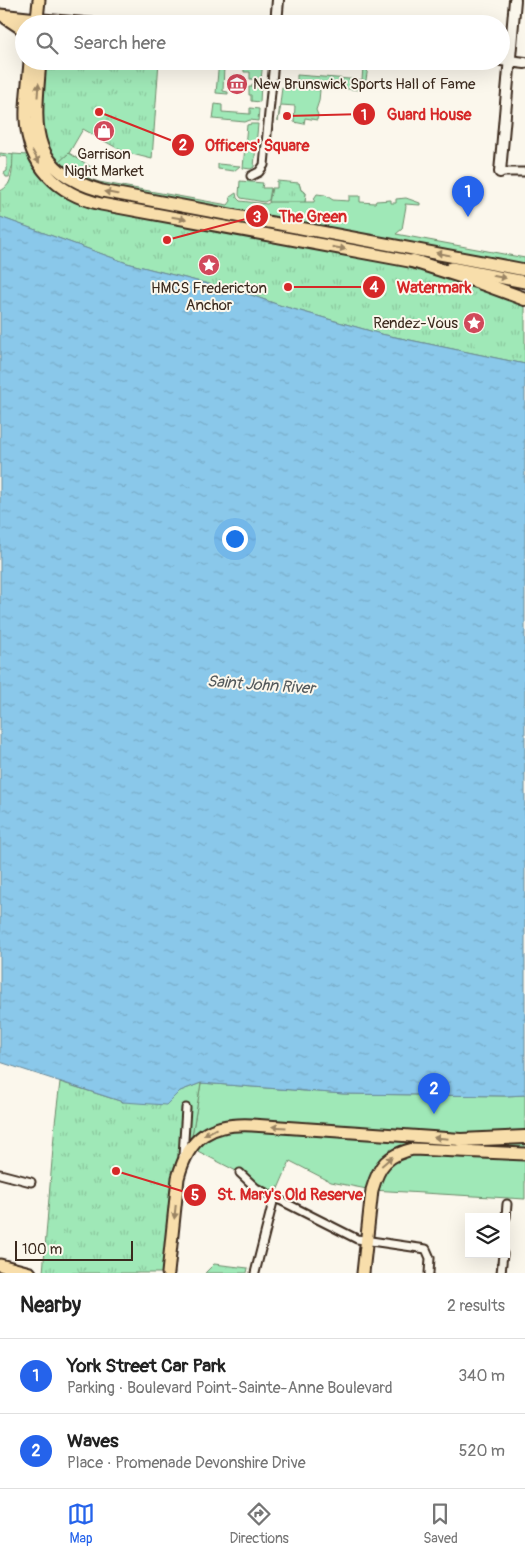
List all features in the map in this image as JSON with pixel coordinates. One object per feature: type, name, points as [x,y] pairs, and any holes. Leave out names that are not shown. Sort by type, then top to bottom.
[{"type":"highway","points":[[413,261],[525,299]]},
{"type":"highway","points":[[461,1140],[525,1136]]},
{"type":"main road","points":[[38,15],[39,0]]},
{"type":"main road","points":[[1,15],[15,18]]},
{"type":"main road","points":[[1,15],[15,24]]},
{"type":"main road","points":[[29,70],[25,110],[26,129],[31,147],[39,164],[51,179],[75,196],[100,204],[525,282]]},
{"type":"main road","points":[[39,70],[36,119],[39,140],[50,161],[60,172],[85,186],[102,191],[525,270]]},
{"type":"main road","points":[[168,1273],[178,1178],[182,1164],[190,1148],[202,1136],[216,1128],[233,1124],[461,1140],[525,1141]]},
{"type":"main road","points":[[363,1273],[372,1190],[375,1178],[388,1159],[398,1153],[413,1149],[525,1154]]},
{"type":"main road","points":[[164,1273],[170,1257]]},
{"type":"main road","points":[[4,1268],[30,1273]]},
{"type":"street","points":[[277,15],[278,0]]},
{"type":"street","points":[[510,37],[516,0]]},
{"type":"street","points":[[510,61],[525,63]]},
{"type":"street","points":[[251,176],[259,172],[264,165],[273,70]]},
{"type":"street","points":[[506,70],[500,172],[525,172]]},
{"type":"street","points":[[182,1164],[186,1108]]},
{"type":"street","points":[[240,1173],[256,1188],[357,1239],[423,1248],[428,1252],[430,1258],[429,1273]]},
{"type":"street","points":[[0,1174],[31,1182]]},
{"type":"street","points":[[255,1273],[274,1198]]},
{"type":"street","points":[[506,1213],[507,1204]]},
{"type":"street","points":[[501,1273],[503,1258]]},
{"type":"green space","points":[[45,70],[49,70],[72,147],[69,153],[91,167],[88,173],[90,179],[228,205],[231,201],[230,197],[236,193],[240,201],[267,204],[299,183],[301,190],[306,193],[305,202],[314,202],[317,194],[325,195],[333,200],[349,201],[349,196],[360,196],[360,202],[375,203],[376,201],[391,200],[391,203],[396,203],[396,199],[406,198],[420,203],[420,205],[405,204],[402,229],[396,234],[525,258],[525,264],[94,184],[79,179],[58,163],[42,119]]},
{"type":"green space","points":[[45,70],[158,70],[152,159],[124,152],[83,129],[69,153],[58,163],[46,140],[43,127],[42,101]]},
{"type":"green space","points":[[218,70],[224,70],[223,91],[228,92],[228,94],[216,93]]},
{"type":"green space","points":[[244,70],[262,70],[261,80],[250,79],[250,72],[244,72]]},
{"type":"green space","points":[[363,70],[368,70],[365,86],[360,90],[297,84],[297,75],[362,80]]},
{"type":"green space","points":[[252,84],[261,84],[260,102],[251,101],[249,87],[252,87]]},
{"type":"green space","points":[[282,87],[320,90],[316,110],[317,120],[305,118],[304,124],[294,122],[295,106],[281,105],[278,121]]},
{"type":"green space","points":[[215,104],[222,105],[222,112],[250,114],[250,108],[259,109],[258,121],[250,120],[245,122],[213,119]]},
{"type":"green space","points":[[258,124],[254,167],[251,169],[243,168],[247,125]]},
{"type":"green space","points":[[0,153],[21,156],[12,167],[9,177],[6,177],[4,173],[7,171],[7,157],[0,156]]},
{"type":"green space","points":[[13,154],[28,155],[46,181],[66,196],[86,205],[394,264],[457,279],[525,305],[525,364],[381,334],[279,305],[251,295],[127,263],[0,217],[0,191],[8,185],[10,180]]},
{"type":"green space","points":[[218,164],[240,166],[234,171],[218,169]]},
{"type":"green space","points":[[240,181],[263,183],[262,188],[271,188],[269,200],[264,202],[241,198],[239,195]]},
{"type":"green space","points":[[277,181],[299,183],[301,190],[306,193],[305,202],[269,202],[272,188],[277,188]]},
{"type":"green space","points":[[103,199],[525,275],[525,277]]},
{"type":"green space","points":[[60,1082],[123,1102],[180,1091],[201,1083],[190,1147],[182,1164],[164,1273],[43,1273]]},
{"type":"green space","points":[[201,1083],[344,1094],[525,1095],[525,1199],[372,1190],[331,1182],[290,1161],[274,1198],[240,1173],[190,1147]]},
{"type":"green space","points":[[214,1264],[248,1268],[247,1273],[205,1273]]},
{"type":"water","name":"Saint John River","points":[[0,217],[127,263],[251,295],[279,305],[381,334],[525,364],[525,1095],[344,1094],[201,1083],[180,1091],[166,1105],[123,1102],[0,1062]]},
{"type":"place","name":"New Brunswick Sports Hall of Fame","points":[[237,84]]},
{"type":"place","name":"Officers' Square","points":[[99,112]]},
{"type":"place","name":"Guard House","points":[[287,116]]},
{"type":"place","name":"Garrison Night Market","points":[[104,131]]},
{"type":"place","name":"York Street Car Park","points":[[468,217]]},
{"type":"place","name":"The Green","points":[[167,240]]},
{"type":"place","name":"HMCS Fredericton Anchor","points":[[209,265]]},
{"type":"place","name":"Watermark","points":[[288,287]]},
{"type":"place","name":"Rendez-Vous","points":[[474,323]]},
{"type":"place","name":"Waves","points":[[434,1114]]},
{"type":"place","name":"St. Mary's Old Reserve","points":[[116,1171]]}]
